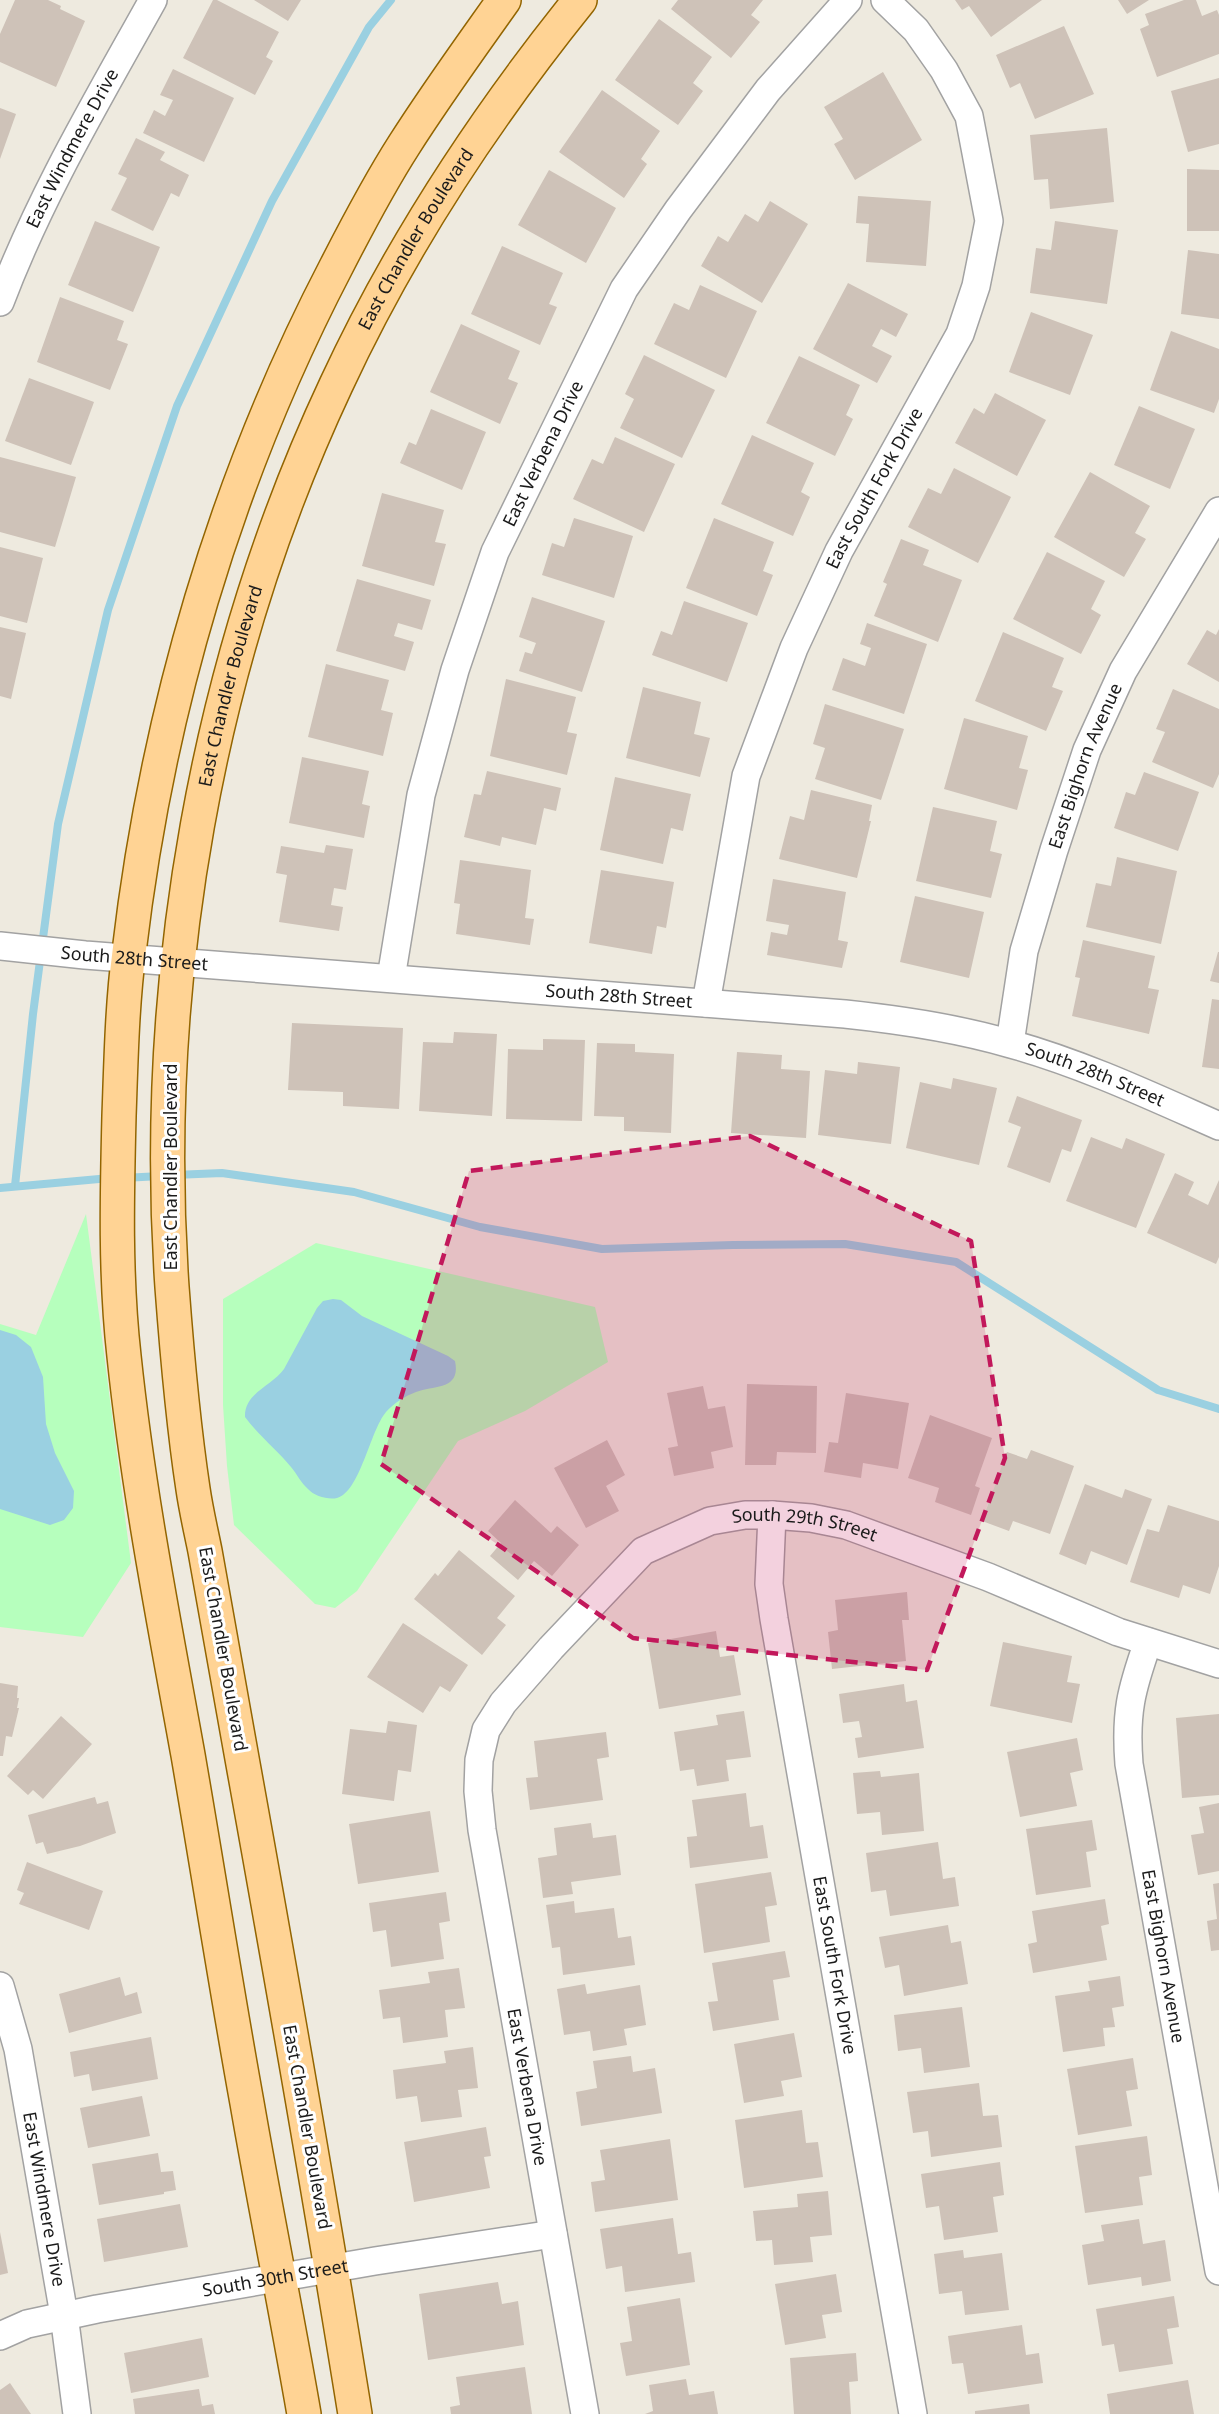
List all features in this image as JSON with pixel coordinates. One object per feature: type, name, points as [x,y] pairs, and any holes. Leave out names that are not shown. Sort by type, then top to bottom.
[{"type":"main road","points":[[304,2414],[281,2278],[248,2109],[142,1492],[123,1352],[117,1218],[121,1058],[128,957],[142,856],[160,754],[207,579],[264,419],[323,292],[360,220],[402,147],[504,0]]},
{"type":"main road","name":"East Chandler Boulevard","points":[[355,2414],[332,2269],[193,1491],[176,1326],[170,1226],[168,1150],[171,1039],[177,962],[202,800],[226,698],[260,581],[305,456],[362,333],[390,280],[445,188],[502,103],[580,0]]},
{"type":"street","name":"East Windmere Drive","points":[[0,302],[44,199],[92,107],[153,0]]},
{"type":"street","name":"East Verbena Drive","points":[[392,978],[421,795],[455,670],[495,552],[624,290],[678,210],[768,90],[848,0]]},
{"type":"street","name":"East South Fork Drive","points":[[706,1003],[746,776],[794,648],[839,551],[960,334],[976,286],[989,220],[969,116],[944,70],[916,30],[885,0]]},
{"type":"street","name":"East Bighorn Avenue","points":[[1010,1043],[1024,951],[1054,850],[1088,750],[1123,671],[1219,511]]},
{"type":"street","name":"South 28th Street","points":[[6,946],[65,953],[914,1021],[1010,1043],[1066,1062],[1219,1126]]},
{"type":"street","name":"South 29th Street","points":[[479,1760],[486,1730],[503,1703],[551,1648],[643,1551],[710,1521],[745,1515],[772,1515],[823,1521],[875,1534],[988,1577],[1118,1632],[1219,1664]]},
{"type":"street","name":"East South Fork Drive","points":[[772,1515],[769,1584],[774,1619],[913,2414]]},
{"type":"street","name":"East Bighorn Avenue","points":[[1148,1642],[1135,1678],[1128,1709],[1129,1764],[1213,2198],[1219,2271]]},
{"type":"street","name":"East Verbena Drive","points":[[479,1760],[478,1791],[482,1830],[585,2414]]},
{"type":"street","name":"East Windmere Drive","points":[[0,1986],[18,2049],[64,2315],[77,2414]]},
{"type":"street","name":"South 30th Street","points":[[0,2336],[27,2324],[64,2315],[553,2234]]},
{"type":"highlighted area","points":[[750,1136],[971,1241],[1005,1458],[927,1670],[633,1638],[381,1464],[469,1171]]},
{"type":"green space","points":[[86,1214],[131,1563],[83,1637],[0,1627],[0,1324],[36,1335]]},
{"type":"green space","points":[[316,1243],[595,1307],[608,1362],[525,1411],[458,1441],[357,1591],[335,1608],[315,1604],[234,1525],[223,1405],[223,1299]]},
{"type":"water","points":[[341,1300],[362,1316],[448,1356],[455,1361],[456,1370],[454,1377],[445,1385],[416,1392],[396,1403],[386,1412],[352,1485],[337,1498],[314,1494],[245,1417],[249,1402],[284,1369],[317,1308],[323,1301]]},
{"type":"water","points":[[0,1330],[16,1335],[31,1347],[43,1377],[46,1424],[55,1453],[74,1491],[73,1508],[64,1520],[50,1525],[0,1509]]},
{"type":"building","points":[[15,0],[48,0],[61,6],[60,9],[85,21],[56,87],[0,62],[0,34]]},
{"type":"building","points":[[213,0],[279,32],[266,57],[273,61],[255,95],[183,58]]},
{"type":"building","points":[[254,0],[301,0],[288,21]]},
{"type":"building","points":[[678,0],[763,0],[751,15],[760,22],[731,58],[671,9]]},
{"type":"building","points":[[955,0],[1042,0],[991,37],[969,6],[962,10]]},
{"type":"building","points":[[1118,0],[1149,0],[1127,14]]},
{"type":"building","points":[[1184,0],[1196,0],[1202,16],[1217,10],[1219,54],[1157,77],[1140,29],[1149,25],[1145,14]]},
{"type":"building","points":[[659,19],[712,57],[693,83],[703,91],[678,125],[615,80]]},
{"type":"building","points":[[1064,26],[1094,94],[1035,119],[1020,83],[1010,88],[996,55]]},
{"type":"building","points":[[173,69],[234,98],[204,162],[143,133],[154,110],[165,116],[173,100],[160,95]]},
{"type":"building","points":[[883,72],[922,140],[855,180],[834,144],[843,139],[824,107]]},
{"type":"building","points":[[1219,78],[1219,144],[1188,152],[1171,91]]},
{"type":"building","points":[[602,90],[660,131],[641,159],[647,164],[624,198],[559,152]]},
{"type":"building","points":[[0,108],[16,114],[0,159]]},
{"type":"building","points":[[1107,128],[1114,202],[1050,209],[1048,179],[1034,180],[1030,135]]},
{"type":"building","points":[[136,138],[165,152],[160,160],[189,175],[179,197],[171,193],[153,231],[111,210],[127,178],[118,174]]},
{"type":"building","points":[[1187,169],[1219,170],[1219,231],[1187,231]]},
{"type":"building","points":[[549,170],[616,208],[586,263],[518,225]]},
{"type":"building","points":[[858,196],[931,201],[926,266],[866,262],[869,224],[856,223]]},
{"type":"building","points":[[770,201],[808,224],[762,303],[701,266],[718,236],[728,242],[745,214],[758,222]]},
{"type":"building","points":[[95,221],[160,247],[133,312],[68,285]]},
{"type":"building","points":[[1055,221],[1118,230],[1107,304],[1030,293],[1036,248],[1051,250]]},
{"type":"building","points":[[502,246],[563,273],[549,304],[557,307],[540,345],[471,314]]},
{"type":"building","points":[[1188,250],[1219,254],[1219,319],[1181,314]]},
{"type":"building","points":[[848,283],[908,314],[896,337],[881,329],[872,346],[892,356],[877,383],[813,349]]},
{"type":"building","points":[[700,285],[757,311],[726,378],[654,344],[674,303],[689,310]]},
{"type":"building","points":[[60,297],[124,321],[117,340],[128,344],[110,390],[37,362]]},
{"type":"building","points":[[1031,312],[1093,335],[1070,395],[1009,372]]},
{"type":"building","points":[[461,324],[520,351],[508,379],[518,383],[500,424],[430,392]]},
{"type":"building","points":[[1171,331],[1219,349],[1219,399],[1214,413],[1150,390]]},
{"type":"building","points":[[644,355],[715,390],[682,458],[620,428],[634,399],[625,394]]},
{"type":"building","points":[[799,356],[860,385],[846,415],[853,419],[835,456],[766,423]]},
{"type":"building","points":[[29,378],[94,402],[71,465],[5,441]]},
{"type":"building","points":[[995,393],[1046,420],[1017,476],[955,443],[974,408],[984,414]]},
{"type":"building","points":[[1139,406],[1195,429],[1170,489],[1114,465]]},
{"type":"building","points":[[431,409],[486,432],[462,490],[400,463],[409,442],[416,445]]},
{"type":"building","points":[[752,435],[814,463],[801,492],[810,497],[793,536],[721,504]]},
{"type":"building","points":[[615,437],[675,464],[644,532],[573,499],[592,459],[603,464]]},
{"type":"building","points":[[0,457],[76,477],[55,547],[0,532]]},
{"type":"building","points":[[954,468],[1011,497],[978,563],[908,527],[928,488],[941,494]]},
{"type":"building","points":[[1090,472],[1150,506],[1135,533],[1146,539],[1124,577],[1054,537]]},
{"type":"building","points":[[382,493],[444,510],[435,542],[446,544],[434,586],[362,566]]},
{"type":"building","points":[[574,518],[633,536],[614,598],[542,575],[552,543],[564,547]]},
{"type":"building","points":[[714,518],[774,542],[763,571],[773,575],[757,616],[686,588]]},
{"type":"building","points":[[901,539],[929,550],[923,565],[962,580],[938,642],[874,616],[887,584],[883,582]]},
{"type":"building","points":[[0,547],[43,558],[27,623],[0,616]]},
{"type":"building","points":[[1047,552],[1105,581],[1091,609],[1101,615],[1081,654],[1013,619]]},
{"type":"building","points":[[357,579],[431,600],[422,630],[398,623],[394,636],[414,642],[405,671],[336,651]]},
{"type":"building","points":[[532,597],[605,621],[582,692],[519,671],[525,652],[532,654],[536,643],[519,637]]},
{"type":"building","points":[[684,601],[748,623],[727,682],[652,655],[661,631],[672,635]]},
{"type":"building","points":[[867,623],[927,644],[904,714],[832,690],[843,658],[865,666],[871,648],[860,644]]},
{"type":"building","points":[[0,627],[26,633],[11,699],[0,696]]},
{"type":"building","points":[[1219,629],[1219,682],[1187,664],[1207,630],[1216,635]]},
{"type":"building","points":[[1003,632],[1064,658],[1052,687],[1063,691],[1046,731],[975,701]]},
{"type":"building","points":[[326,664],[389,680],[381,710],[393,713],[383,756],[308,737]]},
{"type":"building","points":[[506,679],[576,697],[567,732],[577,734],[567,775],[490,756]]},
{"type":"building","points":[[643,687],[701,702],[694,734],[710,738],[700,777],[626,758]]},
{"type":"building","points":[[1173,689],[1219,709],[1219,774],[1213,788],[1152,762],[1165,732],[1156,729]]},
{"type":"building","points":[[825,704],[904,729],[881,800],[815,779],[825,748],[813,744]]},
{"type":"building","points":[[964,718],[1028,736],[1019,768],[1028,770],[1017,810],[944,789]]},
{"type":"building","points":[[302,757],[369,771],[362,804],[370,806],[364,838],[289,823]]},
{"type":"building","points":[[487,771],[561,788],[556,811],[544,808],[536,845],[502,837],[500,846],[464,837],[474,794],[481,795]]},
{"type":"building","points":[[1144,772],[1199,792],[1178,851],[1114,828],[1126,792],[1135,795]]},
{"type":"building","points":[[615,777],[691,794],[683,831],[671,828],[663,864],[600,850]]},
{"type":"building","points":[[811,790],[872,805],[869,821],[871,821],[857,878],[779,859],[790,816],[804,820]]},
{"type":"building","points":[[933,807],[997,821],[990,851],[1002,854],[991,898],[916,881]]},
{"type":"building","points":[[326,845],[353,849],[346,890],[334,888],[331,905],[343,907],[339,931],[279,922],[287,875],[276,873],[281,846],[324,853]]},
{"type":"building","points":[[1117,857],[1177,871],[1161,944],[1086,927],[1096,883],[1111,886]]},
{"type":"building","points":[[460,860],[531,870],[525,918],[534,919],[530,945],[456,934],[460,904],[454,903]]},
{"type":"building","points":[[601,870],[674,882],[666,928],[657,926],[652,954],[589,943]]},
{"type":"building","points":[[773,879],[846,892],[838,940],[848,942],[842,968],[767,955],[771,932],[787,935],[789,925],[766,921]]},
{"type":"building","points":[[915,896],[984,912],[969,978],[900,962]]},
{"type":"building","points":[[1083,940],[1155,956],[1148,988],[1159,990],[1149,1034],[1072,1016],[1080,978],[1075,977]]},
{"type":"building","points":[[1219,952],[1219,983],[1210,981]]},
{"type":"building","points":[[1212,999],[1219,1000],[1219,1069],[1202,1067]]},
{"type":"building","points":[[292,1023],[403,1028],[399,1109],[343,1106],[343,1092],[288,1090]]},
{"type":"building","points":[[454,1032],[497,1034],[492,1116],[419,1111],[423,1042],[453,1043]]},
{"type":"building","points":[[543,1039],[585,1040],[582,1121],[506,1119],[508,1049],[543,1050]]},
{"type":"building","points":[[597,1043],[635,1044],[635,1052],[674,1054],[671,1133],[624,1131],[624,1117],[594,1116]]},
{"type":"building","points":[[737,1052],[782,1055],[781,1069],[810,1071],[806,1138],[731,1133]]},
{"type":"building","points":[[858,1062],[900,1067],[891,1144],[818,1135],[825,1070],[857,1074]]},
{"type":"building","points":[[953,1078],[997,1088],[979,1165],[906,1148],[920,1082],[951,1089]]},
{"type":"building","points":[[1017,1096],[1082,1120],[1071,1152],[1062,1149],[1050,1183],[1007,1167],[1021,1127],[1008,1122]]},
{"type":"building","points":[[1091,1137],[1122,1149],[1126,1138],[1165,1154],[1136,1228],[1066,1201]]},
{"type":"building","points":[[1175,1173],[1194,1182],[1188,1195],[1208,1205],[1219,1180],[1219,1257],[1216,1264],[1147,1233]]},
{"type":"building","points":[[747,1384],[817,1386],[816,1453],[777,1452],[776,1465],[745,1465]]},
{"type":"building","points":[[703,1386],[708,1409],[725,1406],[733,1447],[711,1452],[714,1468],[674,1476],[668,1448],[678,1446],[667,1393]]},
{"type":"building","points":[[846,1393],[909,1403],[898,1469],[863,1463],[861,1478],[824,1472],[829,1442],[838,1443]]},
{"type":"building","points":[[930,1415],[992,1438],[975,1486],[980,1488],[971,1515],[935,1502],[939,1488],[908,1478]]},
{"type":"building","points":[[607,1440],[625,1475],[606,1486],[619,1511],[586,1528],[554,1468]]},
{"type":"building","points":[[1031,1450],[1074,1466],[1050,1534],[1013,1521],[1009,1531],[982,1521],[1007,1452],[1027,1459]]},
{"type":"building","points":[[1085,1484],[1122,1498],[1125,1489],[1152,1499],[1127,1565],[1091,1551],[1086,1565],[1059,1554]]},
{"type":"building","points":[[515,1500],[551,1533],[557,1526],[579,1545],[552,1576],[534,1561],[518,1580],[490,1556],[501,1543],[488,1531]]},
{"type":"building","points":[[1168,1505],[1219,1521],[1219,1566],[1210,1594],[1183,1585],[1179,1598],[1130,1582],[1147,1529],[1159,1532]]},
{"type":"building","points":[[459,1550],[515,1596],[497,1618],[506,1625],[482,1655],[414,1599],[435,1573],[438,1576]]},
{"type":"building","points":[[907,1592],[909,1620],[902,1620],[906,1661],[832,1669],[828,1632],[838,1630],[835,1600]]},
{"type":"building","points":[[403,1623],[468,1665],[450,1692],[440,1686],[423,1713],[367,1677]]},
{"type":"building","points":[[716,1631],[720,1657],[734,1655],[741,1695],[659,1709],[648,1643]]},
{"type":"building","points":[[1003,1642],[1072,1656],[1067,1682],[1080,1684],[1072,1723],[990,1706]]},
{"type":"building","points":[[0,1683],[18,1686],[17,1698],[19,1698],[12,1737],[6,1736],[3,1756],[0,1756]]},
{"type":"building","points":[[904,1684],[906,1702],[917,1700],[924,1748],[858,1758],[855,1738],[862,1737],[859,1721],[843,1723],[839,1694]]},
{"type":"building","points":[[744,1711],[751,1757],[726,1760],[729,1781],[697,1786],[694,1769],[680,1771],[674,1732],[718,1725],[716,1715]]},
{"type":"building","points":[[1219,1714],[1219,1795],[1182,1798],[1176,1718]]},
{"type":"building","points":[[61,1716],[92,1744],[43,1799],[33,1790],[28,1795],[7,1776]]},
{"type":"building","points":[[388,1721],[417,1725],[411,1772],[398,1770],[394,1801],[342,1794],[350,1729],[386,1733]]},
{"type":"building","points":[[606,1732],[609,1757],[597,1759],[603,1800],[530,1810],[526,1778],[538,1777],[534,1741]]},
{"type":"building","points":[[1077,1738],[1083,1770],[1070,1773],[1077,1806],[1020,1817],[1007,1752]]},
{"type":"building","points":[[880,1771],[881,1777],[919,1773],[924,1831],[882,1835],[880,1812],[857,1814],[853,1773]]},
{"type":"building","points":[[746,1793],[750,1827],[763,1825],[768,1858],[690,1868],[687,1837],[697,1836],[692,1800]]},
{"type":"building","points":[[95,1797],[97,1804],[108,1801],[116,1833],[80,1846],[47,1854],[43,1842],[36,1844],[28,1815]]},
{"type":"building","points":[[1219,1803],[1219,1871],[1198,1875],[1191,1835],[1204,1833],[1199,1807]]},
{"type":"building","points":[[430,1811],[439,1872],[358,1884],[349,1824]]},
{"type":"building","points":[[1092,1820],[1097,1850],[1086,1852],[1091,1887],[1036,1895],[1026,1829]]},
{"type":"building","points":[[591,1823],[593,1838],[616,1835],[621,1875],[571,1882],[573,1894],[543,1898],[538,1858],[557,1855],[554,1828]]},
{"type":"building","points":[[938,1842],[943,1879],[955,1877],[959,1906],[890,1916],[886,1890],[871,1892],[866,1853]]},
{"type":"building","points":[[27,1862],[103,1891],[89,1930],[19,1904],[24,1893],[17,1890]]},
{"type":"building","points":[[771,1872],[777,1905],[765,1907],[770,1942],[704,1953],[695,1884]]},
{"type":"building","points":[[1219,1883],[1219,1950],[1211,1951],[1207,1921],[1217,1919],[1213,1884]]},
{"type":"building","points":[[446,1892],[450,1921],[439,1923],[444,1959],[391,1967],[386,1930],[373,1932],[369,1903]]},
{"type":"building","points":[[1105,1899],[1109,1924],[1101,1926],[1107,1960],[1033,1973],[1028,1944],[1037,1942],[1032,1911]]},
{"type":"building","points":[[574,1901],[575,1913],[614,1908],[618,1938],[631,1936],[635,1965],[563,1975],[560,1947],[552,1948],[546,1905]]},
{"type":"building","points":[[948,1925],[951,1943],[961,1941],[968,1984],[904,1996],[899,1965],[885,1968],[879,1937]]},
{"type":"building","points":[[785,1951],[790,1977],[773,1980],[779,2020],[713,2031],[708,2002],[718,2001],[712,1963]]},
{"type":"building","points":[[459,1968],[465,2008],[445,2010],[448,2037],[403,2043],[400,2017],[383,2019],[379,1990],[430,1983],[428,1972]]},
{"type":"building","points":[[1120,1976],[1124,2006],[1112,2008],[1115,2027],[1103,2028],[1105,2046],[1063,2052],[1055,1996],[1090,1991],[1088,1981]]},
{"type":"building","points":[[120,1977],[125,1996],[137,1992],[142,2013],[69,2033],[59,1994]]},
{"type":"building","points":[[585,1984],[587,1994],[640,1985],[646,2025],[624,2029],[627,2045],[593,2051],[590,2031],[564,2035],[557,1989]]},
{"type":"building","points":[[962,2007],[970,2067],[924,2073],[921,2048],[898,2051],[894,2015]]},
{"type":"building","points":[[794,2033],[802,2077],[781,2081],[784,2096],[744,2103],[734,2044]]},
{"type":"building","points":[[151,2037],[158,2079],[92,2091],[89,2074],[74,2077],[70,2052]]},
{"type":"building","points":[[473,2047],[478,2088],[458,2090],[462,2117],[421,2122],[417,2096],[396,2099],[393,2070],[446,2063],[444,2051]]},
{"type":"building","points":[[631,2056],[633,2072],[655,2068],[662,2113],[581,2126],[576,2092],[597,2088],[593,2061]]},
{"type":"building","points":[[1133,2058],[1138,2089],[1126,2091],[1132,2126],[1078,2135],[1067,2069]]},
{"type":"building","points":[[979,2083],[983,2116],[998,2115],[1002,2147],[931,2157],[928,2131],[913,2133],[907,2092]]},
{"type":"building","points":[[142,2096],[150,2136],[88,2148],[80,2108]]},
{"type":"building","points":[[802,2110],[806,2143],[818,2142],[823,2177],[744,2188],[735,2120]]},
{"type":"building","points":[[486,2127],[491,2156],[484,2157],[490,2188],[414,2202],[404,2142]]},
{"type":"building","points":[[1147,2136],[1152,2175],[1139,2177],[1143,2205],[1085,2213],[1075,2146]]},
{"type":"building","points":[[670,2139],[678,2200],[595,2212],[591,2182],[605,2180],[600,2150]]},
{"type":"building","points":[[158,2153],[161,2172],[173,2171],[176,2190],[99,2205],[92,2164]]},
{"type":"building","points":[[1000,2162],[1004,2195],[993,2197],[998,2232],[944,2240],[939,2206],[926,2208],[921,2174]]},
{"type":"building","points":[[828,2191],[832,2235],[810,2237],[813,2262],[774,2265],[772,2240],[756,2241],[753,2211],[798,2207],[797,2194]]},
{"type":"building","points":[[180,2204],[188,2247],[104,2262],[97,2219]]},
{"type":"building","points":[[673,2218],[678,2254],[691,2252],[695,2282],[625,2292],[622,2266],[606,2269],[600,2229]]},
{"type":"building","points":[[1139,2219],[1143,2244],[1165,2240],[1171,2281],[1142,2286],[1141,2277],[1088,2285],[1082,2245],[1104,2241],[1101,2225]]},
{"type":"building","points":[[0,2232],[8,2273],[0,2275]]},
{"type":"building","points":[[963,2250],[964,2258],[1002,2253],[1009,2310],[965,2315],[962,2291],[939,2294],[934,2254]]},
{"type":"building","points":[[836,2274],[842,2312],[822,2315],[826,2338],[785,2345],[775,2284]]},
{"type":"building","points":[[498,2282],[502,2304],[518,2301],[524,2345],[428,2360],[419,2294]]},
{"type":"building","points":[[1174,2296],[1179,2327],[1167,2329],[1173,2364],[1119,2372],[1114,2344],[1102,2346],[1096,2309]]},
{"type":"building","points":[[680,2298],[690,2365],[626,2376],[620,2343],[632,2341],[627,2307]]},
{"type":"building","points":[[1022,2325],[1026,2355],[1039,2353],[1043,2383],[968,2394],[963,2363],[952,2364],[948,2336]]},
{"type":"building","points":[[202,2338],[209,2377],[131,2393],[124,2353]]},
{"type":"building","points":[[856,2353],[858,2381],[849,2382],[851,2414],[794,2414],[790,2358]]},
{"type":"building","points":[[525,2367],[532,2414],[451,2414],[450,2407],[460,2405],[456,2377]]},
{"type":"building","points":[[686,2379],[689,2395],[714,2391],[718,2414],[645,2414],[653,2411],[649,2385]]},
{"type":"building","points":[[1188,2380],[1194,2414],[1110,2414],[1107,2394]]},
{"type":"building","points":[[10,2383],[31,2414],[0,2414],[0,2390]]},
{"type":"building","points":[[199,2389],[202,2406],[213,2404],[215,2414],[135,2414],[133,2399]]},
{"type":"building","points":[[1029,2404],[1030,2414],[975,2414],[975,2411]]},
{"type":"waterway","points":[[15,1186],[33,1014],[58,824],[108,610],[177,406],[272,201],[369,27],[391,0]]},
{"type":"waterway","points":[[174,1175],[222,1173],[354,1192],[480,1227],[602,1249],[845,1244],[956,1262],[1158,1390],[1219,1409]]},
{"type":"waterway","points":[[123,1178],[161,1176]]},
{"type":"waterway","points":[[0,1188],[110,1178]]}]
